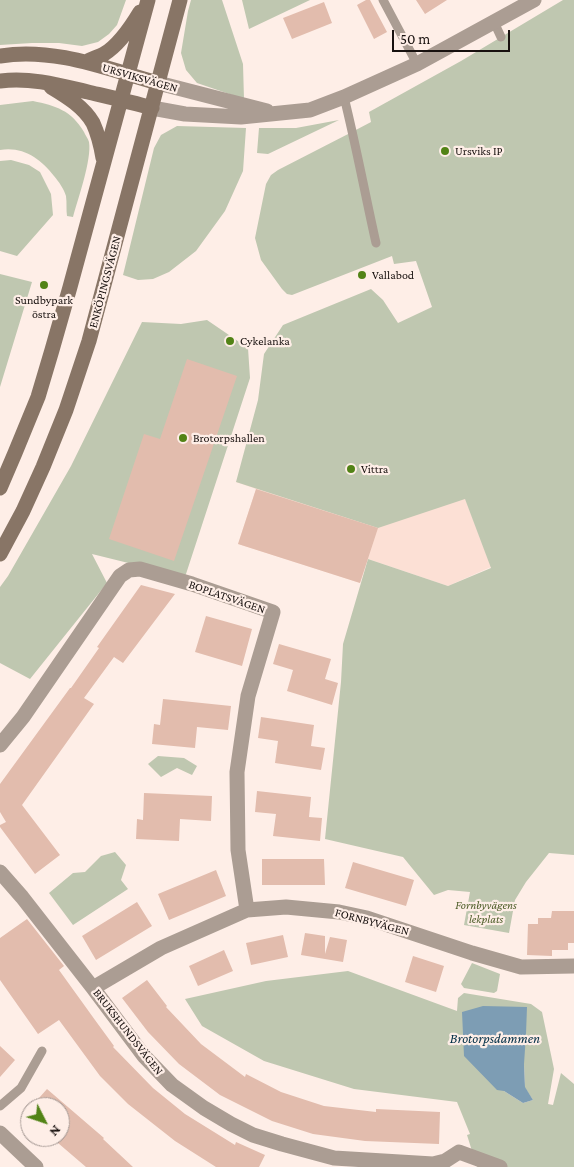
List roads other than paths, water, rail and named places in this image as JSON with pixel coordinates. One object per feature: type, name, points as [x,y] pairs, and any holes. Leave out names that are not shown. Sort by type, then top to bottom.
[{"type":"main road","points":[[86,62],[105,53],[115,44],[130,28],[147,0]]},
{"type":"main road","points":[[0,488],[16,453],[41,387],[70,287],[147,0]]},
{"type":"main road","name":"ENKÖPINGSVÄGEN","points":[[0,554],[23,511],[43,467],[66,410],[89,341],[180,0]]},
{"type":"main road","name":"URSVIKSVÄGEN","points":[[0,56],[21,53],[59,57],[86,62],[158,83]]},
{"type":"main road","name":"URSVIKSVÄGEN","points":[[0,80],[24,79],[41,81],[152,108]]},
{"type":"main road","points":[[41,81],[66,96],[92,122],[99,140],[104,162]]},
{"type":"street","name":"URSVIKSVÄGEN","points":[[152,108],[185,114],[241,118],[310,110],[417,64],[534,0]]},
{"type":"street","name":"URSVIKSVÄGEN","points":[[158,83],[278,114]]},
{"type":"street","name":"BOPLATSVÄGEN","points":[[0,746],[23,717],[120,576],[129,570],[140,569],[192,584],[273,612],[248,696],[237,772],[238,850],[247,910]]},
{"type":"street","points":[[0,872],[6,888]]},
{"type":"street","name":"BRUKSHUNDSVÄGEN","points":[[6,888],[22,896],[144,1056],[172,1086],[204,1108],[253,1135],[335,1163],[434,1165]]},
{"type":"street","name":"FORNBYVÄGEN","points":[[93,988],[161,948],[247,910],[286,907],[339,912],[367,918],[472,953],[521,967],[574,966]]},
{"type":"street","points":[[0,1133],[36,1167]]},
{"type":"street","points":[[434,1165],[445,1161],[459,1152],[500,1167]]},
{"type":"lane","points":[[382,0],[417,64]]},
{"type":"lane","points":[[494,22],[501,37]]},
{"type":"lane","points":[[344,97],[352,126],[376,243]]},
{"type":"lane","points":[[0,1106],[22,1088],[42,1051]]},
{"type":"water","name":"Brotorpsdammen","points":[[483,1006],[527,1007],[524,1064],[525,1087],[533,1100],[523,1103],[504,1091],[497,1090],[464,1056],[462,1012]]},
{"type":"place","name":"Ursviks IP","points":[[445,151]]},
{"type":"place","name":"Vallabod","points":[[362,275]]},
{"type":"place","name":"Sundbypark östra","points":[[44,285]]},
{"type":"place","name":"Cykelanka","points":[[230,341]]},
{"type":"place","name":"Brotorpshallen","points":[[183,438]]},
{"type":"place","name":"Vittra","points":[[351,469]]},
{"type":"park label","name":"Fornbyvägens lekplats","points":[[486,912]]}]
